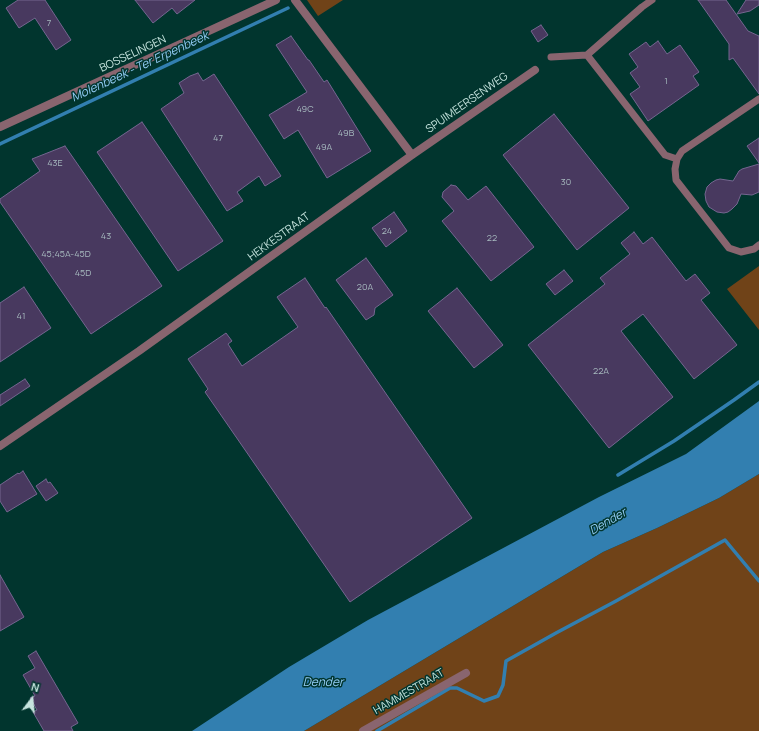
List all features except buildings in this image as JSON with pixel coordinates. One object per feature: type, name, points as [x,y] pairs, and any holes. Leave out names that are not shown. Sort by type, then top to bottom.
[{"type":"street","name":"BOSSELINGEN","points":[[0,127],[276,0]]},
{"type":"street","points":[[295,0],[412,155]]},
{"type":"street","name":"SPUIMEERSENWEG","points":[[412,155],[535,70]]},
{"type":"street","name":"HEKKESTRAAT","points":[[0,446],[139,351],[412,155]]},
{"type":"street","name":"HAMMESTRAAT","points":[[364,731],[466,673]]},
{"type":"lane","points":[[551,57],[587,55],[652,0]]},
{"type":"lane","points":[[587,55],[665,155],[677,159]]},
{"type":"lane","points":[[759,99],[682,151],[677,159],[675,169],[676,180],[729,248],[741,252],[754,249],[759,245]]},
{"type":"shaded area","points":[[307,0],[343,0],[318,16]]},
{"type":"shaded area","points":[[759,266],[759,330],[727,289]]},
{"type":"shaded area","points":[[759,474],[759,731],[304,731],[603,552],[719,498]]},
{"type":"water","name":"Dender","points":[[759,401],[759,474],[719,498],[603,552],[304,731],[192,731],[289,667],[368,620],[599,497],[686,454]]},
{"type":"waterway","name":"Molenbeek - Ter Erpenbeek","points":[[0,144],[288,8]]},
{"type":"waterway","points":[[618,475],[674,441],[759,382]]},
{"type":"waterway","points":[[377,731],[450,688],[457,688],[484,701],[498,696],[503,685],[506,661],[725,540],[759,581]]}]
